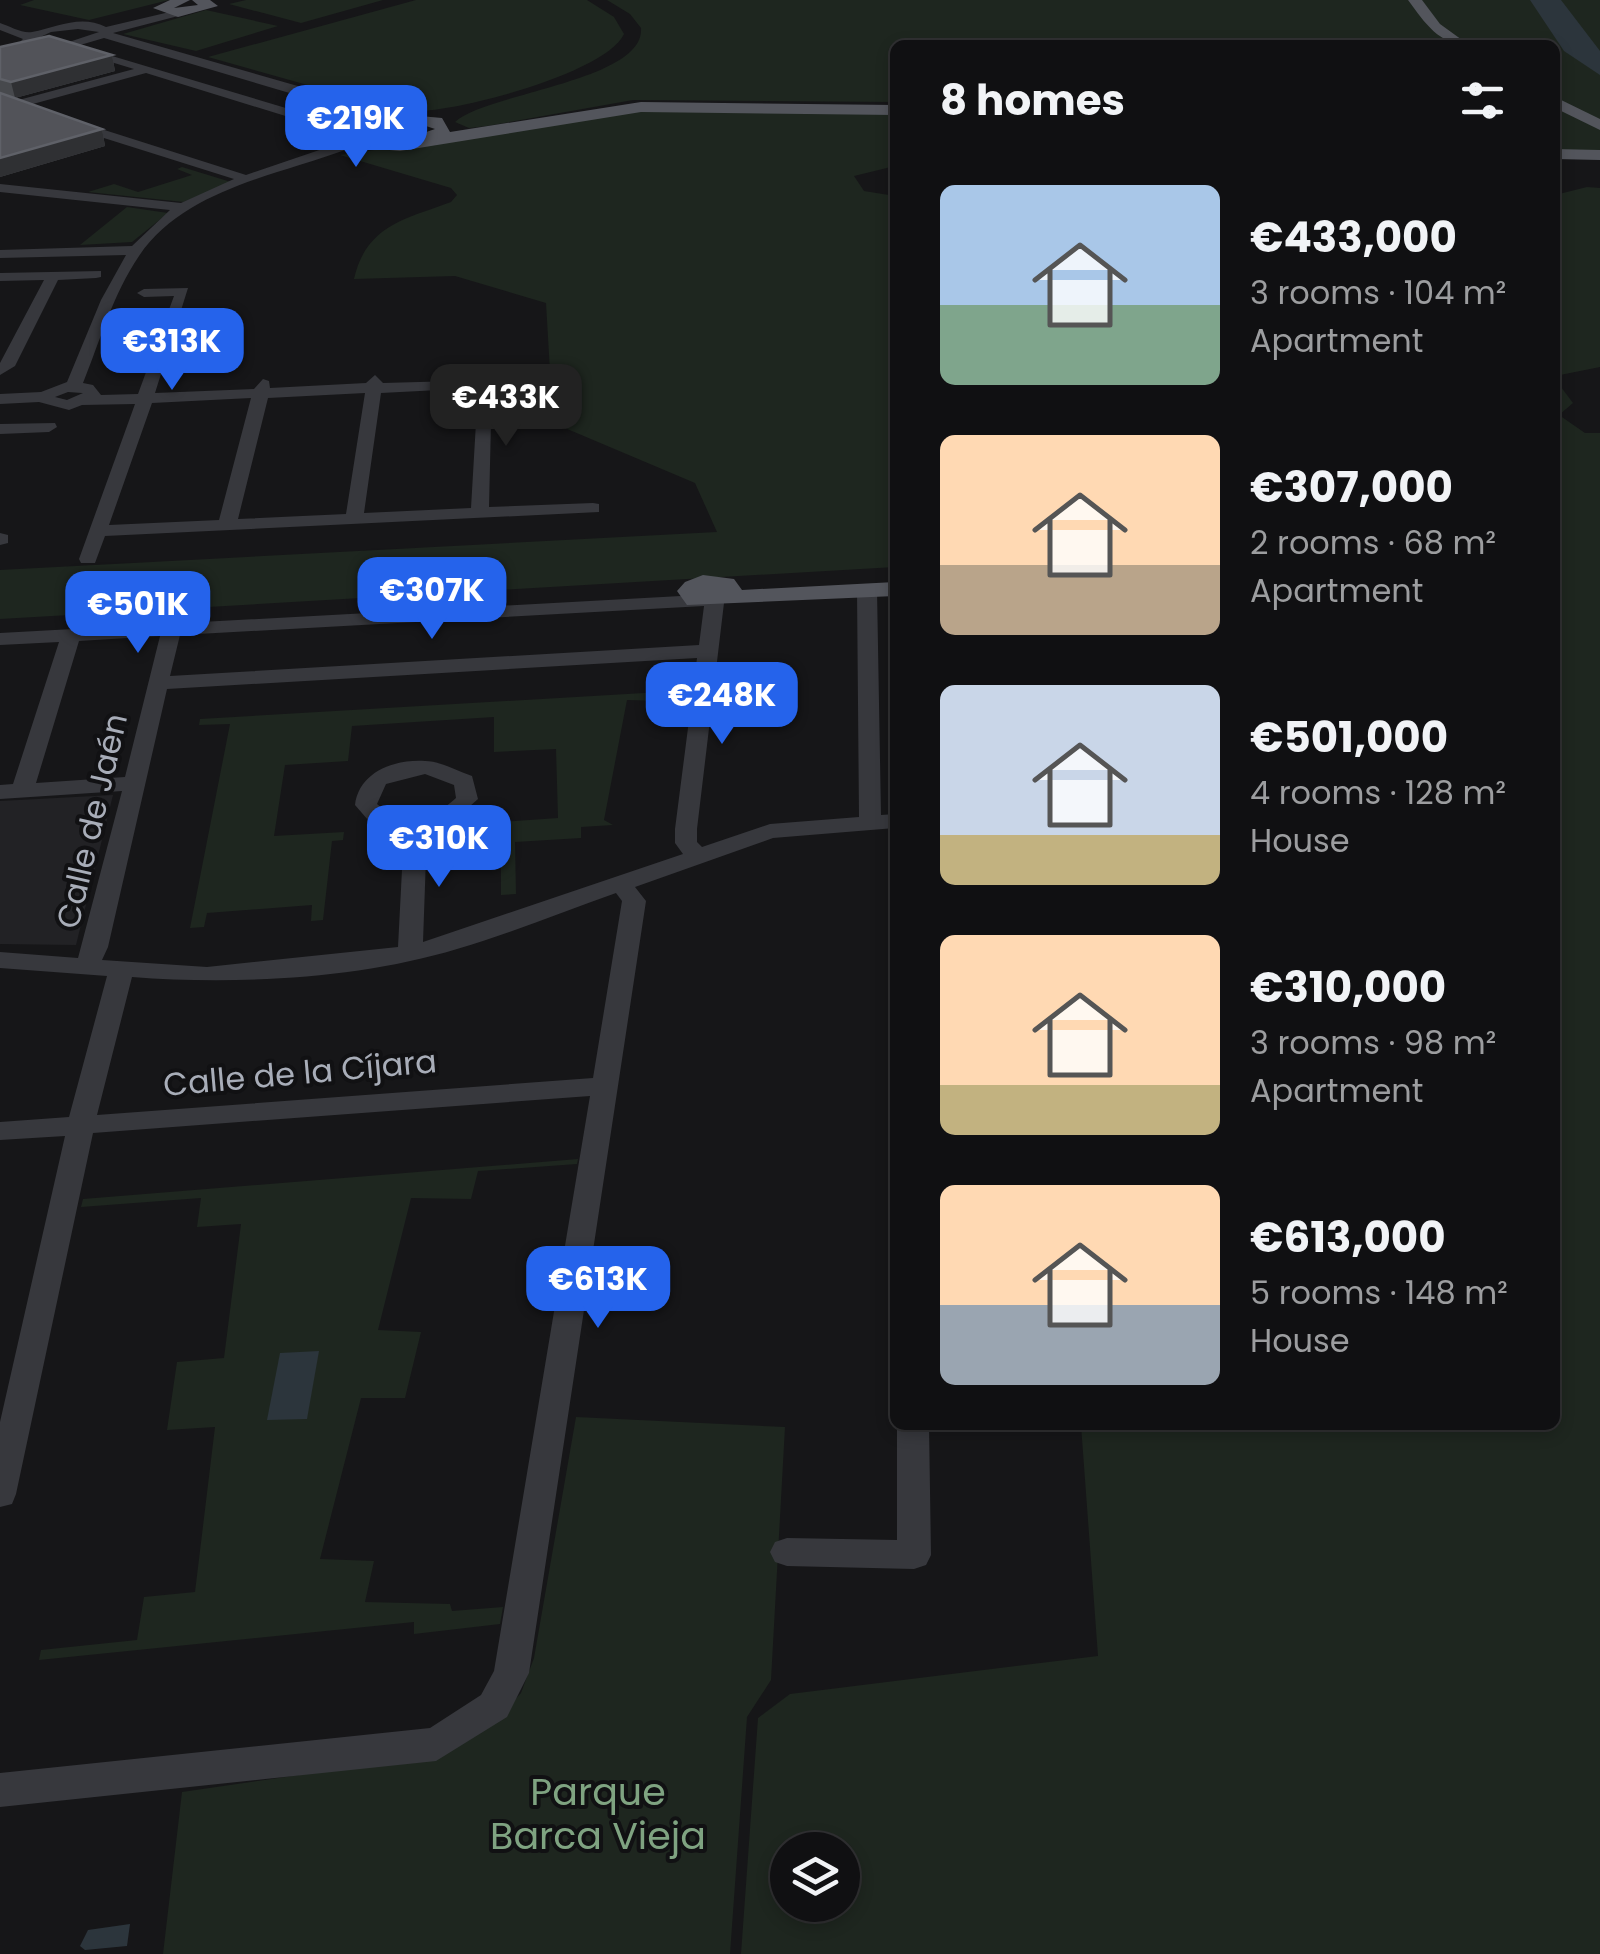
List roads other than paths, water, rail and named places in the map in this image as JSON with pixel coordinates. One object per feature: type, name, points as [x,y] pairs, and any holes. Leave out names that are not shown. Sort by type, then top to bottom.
[{"type":"main road","points":[[160,4],[211,6],[199,0]]},
{"type":"main road","points":[[1415,0],[1435,27],[1454,40]]},
{"type":"main road","points":[[673,102],[890,108],[642,107],[388,145],[353,134],[363,124],[400,117],[426,118],[443,126],[495,128],[602,108],[673,102]]},
{"type":"main road","points":[[1560,104],[1600,124]]},
{"type":"main road","points":[[426,141],[441,134],[443,126]]},
{"type":"main road","points":[[1560,154],[1600,156]]},
{"type":"main road","points":[[712,595],[890,580]]},
{"type":"main road","points":[[712,595],[890,589]]},
{"type":"street","points":[[160,4],[27,40],[10,50],[58,46],[181,6]]},
{"type":"street","points":[[91,25],[351,107],[400,117]]},
{"type":"street","points":[[0,26],[40,47]]},
{"type":"street","points":[[58,46],[353,134]]},
{"type":"street","points":[[0,109],[144,70]]},
{"type":"street","points":[[0,100],[40,114]]},
{"type":"street","points":[[57,119],[249,180]]},
{"type":"street","points":[[319,156],[353,134]]},
{"type":"street","points":[[83,392],[118,280],[136,250],[187,208],[249,180],[319,156],[388,145]]},
{"type":"street","points":[[0,188],[187,208]]},
{"type":"street","points":[[0,254],[136,250]]},
{"type":"street","points":[[0,278],[96,274]]},
{"type":"street","points":[[0,370],[7,366],[52,276]]},
{"type":"street","points":[[88,559],[184,291],[144,292]]},
{"type":"street","points":[[0,398],[46,397],[54,404],[83,392],[486,383],[480,513]]},
{"type":"street","points":[[354,519],[374,384]]},
{"type":"street","points":[[227,525],[261,388]]},
{"type":"street","points":[[0,429],[50,426]]},
{"type":"street","points":[[98,531],[593,508]]},
{"type":"street","points":[[867,590],[870,821]]},
{"type":"street","points":[[0,627],[712,595]]},
{"type":"street","points":[[0,639],[712,595]]},
{"type":"street","points":[[698,856],[686,843],[686,829],[712,595]]},
{"type":"street","name":"Calle de Jaén","points":[[85,968],[96,948],[171,630]]},
{"type":"street","points":[[71,635],[11,792],[134,783]]},
{"type":"street","points":[[158,683],[708,650]]},
{"type":"street","points":[[0,960],[121,971],[256,973],[410,953],[449,944],[781,829],[890,822]]},
{"type":"street","points":[[410,953],[416,824]]},
{"type":"street","points":[[0,1790],[436,1744],[494,1706],[510,1673],[606,1086],[634,900],[619,882]]},
{"type":"street","points":[[0,1494],[81,1125],[121,971]]},
{"type":"street","name":"Calle de la Cíjara","points":[[0,1131],[606,1086]]},
{"type":"street","points":[[787,1552],[914,1554],[913,1430]]},
{"type":"park label","name":"Parque Barca Vieja","points":[[598,1814]]}]
